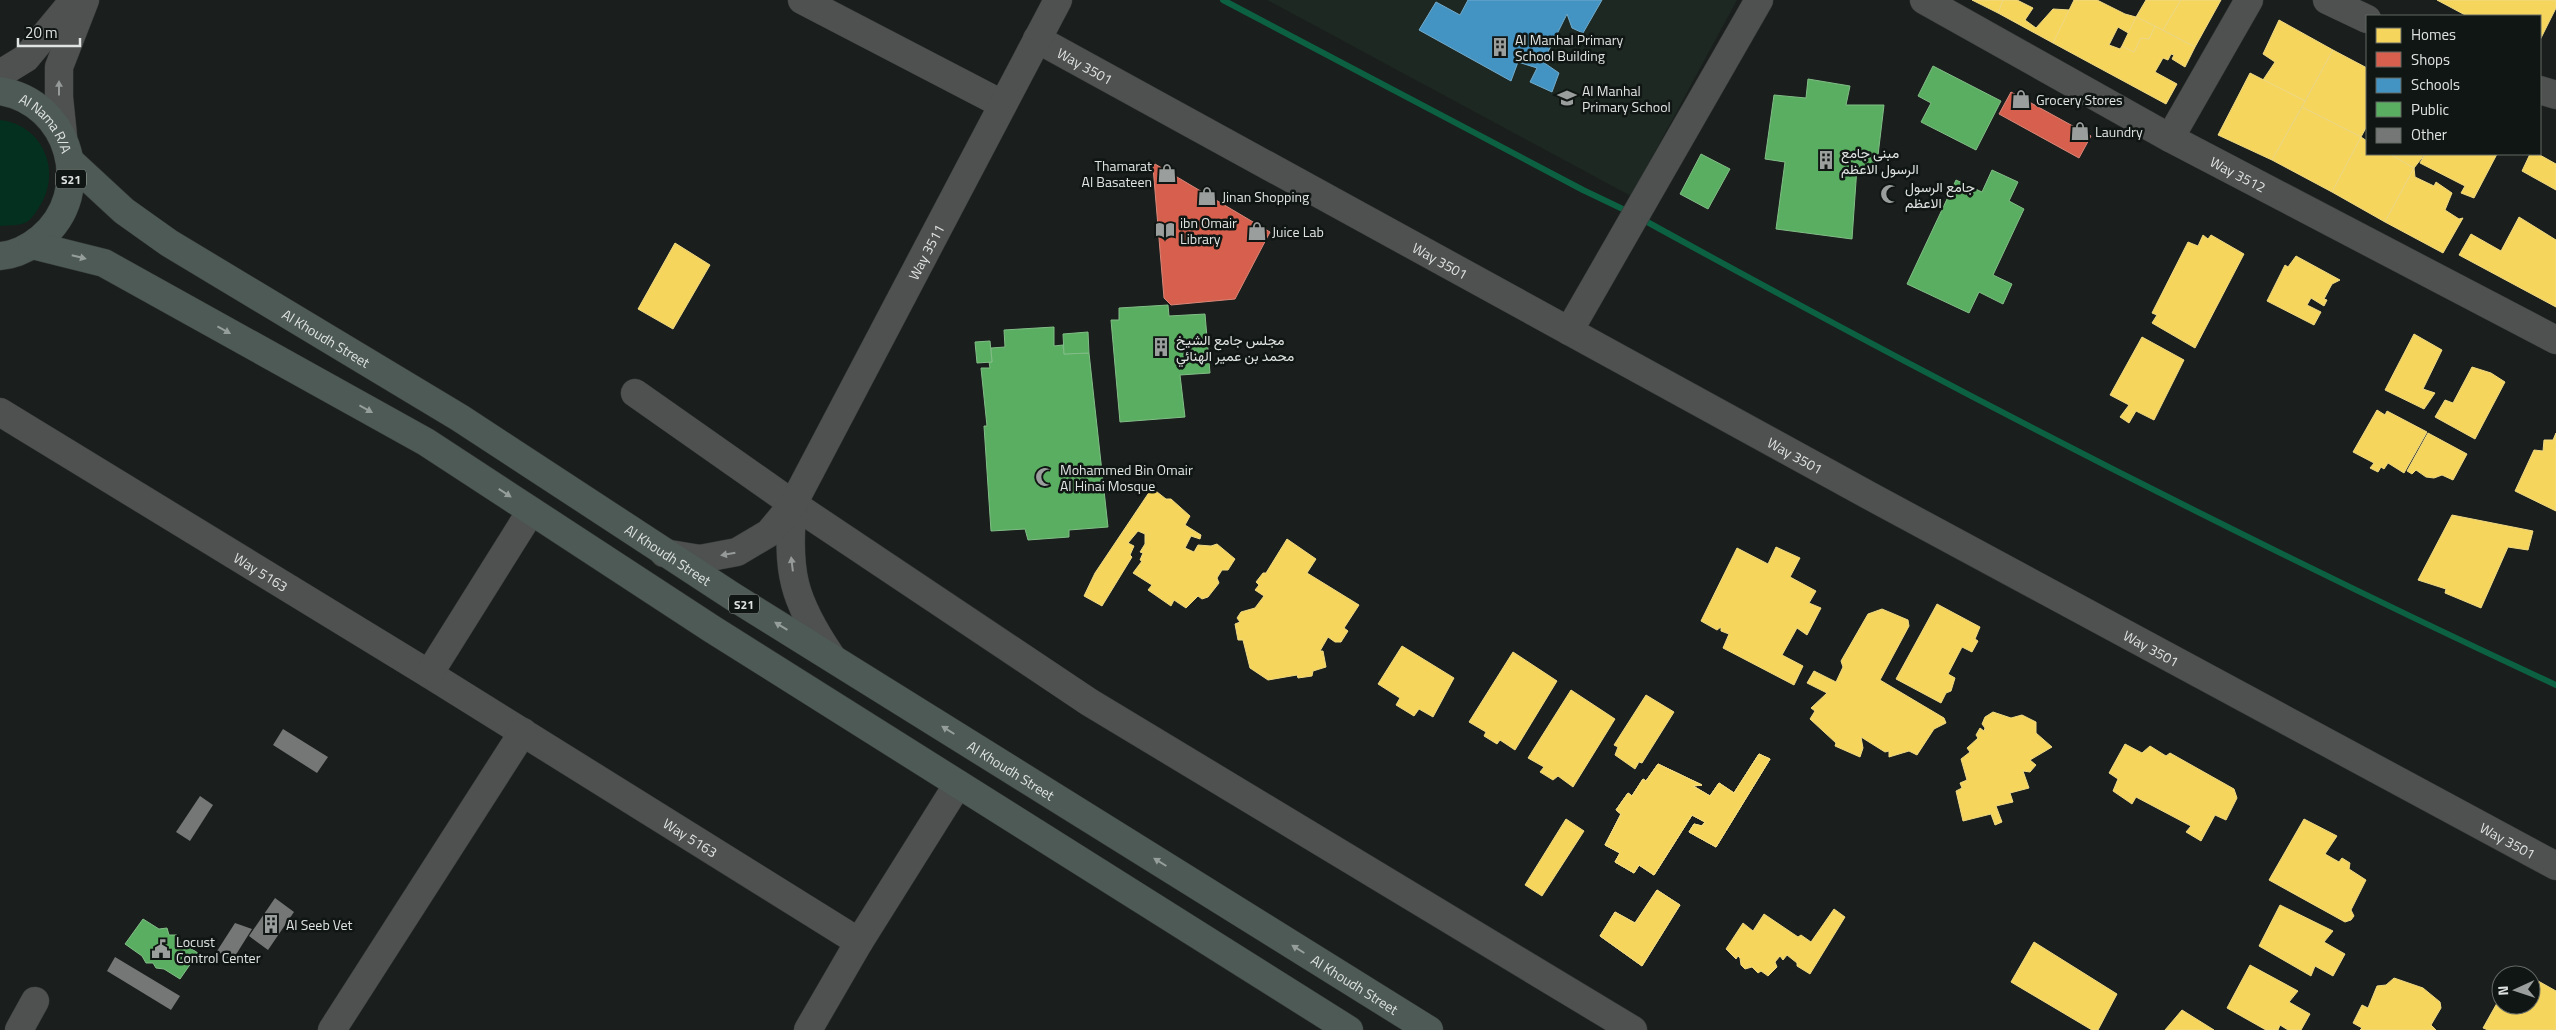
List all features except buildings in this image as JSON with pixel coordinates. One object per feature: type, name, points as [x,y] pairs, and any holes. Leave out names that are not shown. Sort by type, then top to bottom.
[{"type":"main road","name":"Al Nama R/A","points":[[0,91],[12,93],[33,102],[50,117],[63,136],[71,162],[71,186],[64,210],[51,230],[32,245],[0,256]]},
{"type":"main road","name":"Al Khoudh Street","points":[[71,162],[124,211],[169,243],[460,418],[663,552],[1429,1030]]},
{"type":"main road","points":[[32,245],[104,263],[426,442],[712,629],[1349,1030]]},
{"type":"street","points":[[0,74],[26,58],[74,0]]},
{"type":"street","points":[[63,136],[59,97],[59,67],[85,0]]},
{"type":"street","points":[[802,0],[1002,104]]},
{"type":"street","name":"Way 3511","points":[[793,504],[1058,0]]},
{"type":"street","points":[[1569,331],[1759,0]]},
{"type":"street","name":"Way 3512","points":[[1924,0],[2170,138],[2556,340]]},
{"type":"street","points":[[2170,138],[2249,0]]},
{"type":"street","points":[[2327,0],[2366,19]]},
{"type":"street","name":"Way 3501","points":[[1036,39],[1569,331],[2556,866]]},
{"type":"street","points":[[2541,90],[2556,96]]},
{"type":"street","points":[[635,393],[793,504],[1090,702],[1633,1030]]},
{"type":"street","name":"Way 5163","points":[[0,412],[429,674],[859,942]]},
{"type":"street","points":[[663,552],[700,559],[737,552],[769,533],[793,504]]},
{"type":"street","points":[[793,504],[789,545],[794,585],[808,623],[831,656]]},
{"type":"street","points":[[429,674],[531,511]]},
{"type":"street","points":[[332,1030],[523,732]]},
{"type":"street","points":[[808,1030],[859,942],[958,784]]},
{"type":"street","points":[[18,1030],[35,1001]]},
{"type":"shaded area","name":"Al Manhal Primary School","points":[[1267,0],[1737,0],[1631,196]]},
{"type":"green space","points":[[0,120],[14,123],[27,130],[37,139],[44,150],[48,163],[47,191],[35,214],[29,221],[21,224],[0,226]]},
{"type":"waterway","points":[[1223,0],[1583,190],[1629,212]]},
{"type":"waterway","points":[[1640,218],[1752,280],[2094,459],[2324,574],[2556,685]]},
{"type":"place","name":"Al Manhal Primary School Building","points":[[1500,47]]},
{"type":"place","name":"Al Manhal Primary School","points":[[1567,98]]},
{"type":"place","name":"Grocery Stores","points":[[2021,99]]},
{"type":"place","name":"Laundry","points":[[2080,131]]},
{"type":"place","name":"مبنى جامع الرسول الاعظم","points":[[1826,160]]},
{"type":"place","name":"Thamarat Al Basateen","points":[[1167,173]]},
{"type":"place","name":"جامع الرسول الاعظم","points":[[1890,194]]},
{"type":"place","name":"Jinan Shopping","points":[[1207,196]]},
{"type":"place","name":"ibn Omair Library","points":[[1165,230]]},
{"type":"place","name":"Juice Lab","points":[[1257,231]]},
{"type":"place","name":"مجلس جامع الشيخ محمد بن عمير الهنائي","points":[[1161,347]]},
{"type":"place","name":"Mohammed Bin Omair Al Hinai Mosque","points":[[1045,477]]},
{"type":"place","name":"Al Seeb Vet","points":[[271,924]]},
{"type":"place","name":"Locust Control Center","points":[[161,949]]}]
